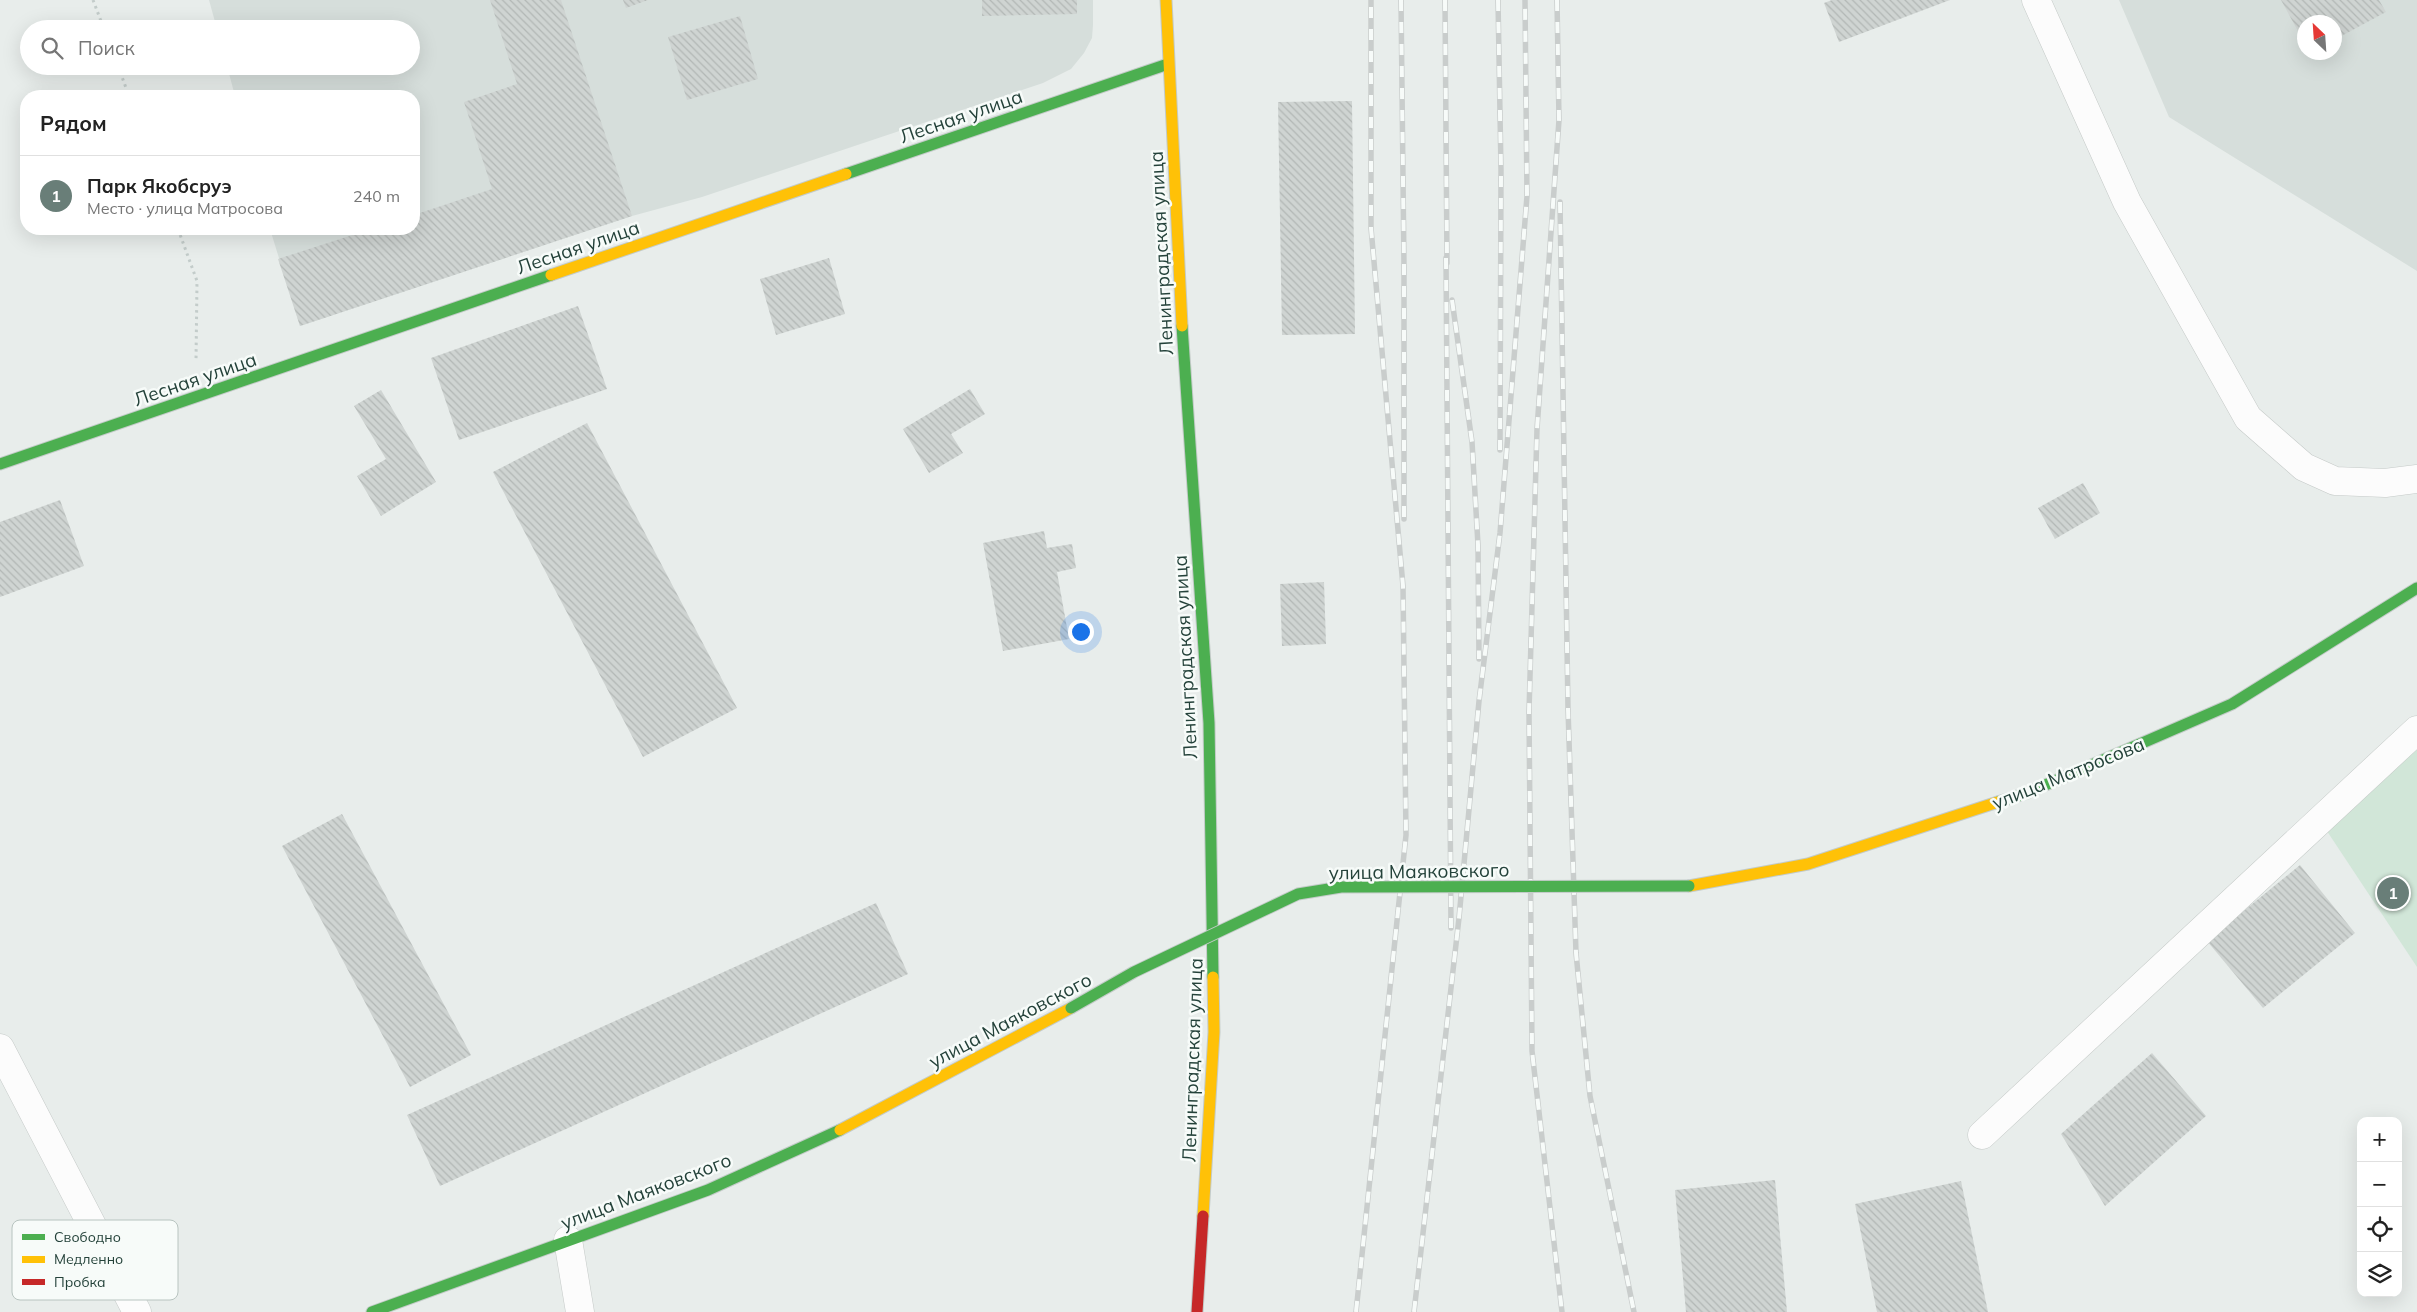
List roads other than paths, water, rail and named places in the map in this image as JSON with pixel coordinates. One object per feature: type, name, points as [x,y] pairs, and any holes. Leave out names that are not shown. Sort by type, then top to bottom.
[{"type":"street","name":"Ленинградская улица","points":[[1166,0],[1184,365],[1209,723],[1214,1032],[1197,1312]]},
{"type":"street","points":[[2036,0],[2127,202],[2248,418],[2304,467],[2335,481],[2385,483],[2417,479]]},
{"type":"street","name":"Лесная улица","points":[[0,464],[1168,64]]},
{"type":"street","name":"улица Матросова","points":[[1689,886],[1808,864],[2027,793],[2232,704],[2417,588]]},
{"type":"street","points":[[1982,1135],[2417,730]]},
{"type":"street","name":"улица Маяковского","points":[[372,1312],[708,1190],[856,1122],[1071,1008],[1134,972],[1298,894],[1342,887],[1689,886]]},
{"type":"street","points":[[0,1048],[89,1220]]},
{"type":"street","points":[[568,1240],[580,1312]]},
{"type":"street","points":[[131,1300],[137,1312]]},
{"type":"railway","points":[[1356,1312],[1406,835],[1403,586],[1371,228],[1371,0]]},
{"type":"railway","points":[[1401,0],[1404,519]]},
{"type":"railway","points":[[1445,0],[1447,263]]},
{"type":"railway","points":[[1498,0],[1501,170],[1500,450]]},
{"type":"railway","points":[[1414,1312],[1459,918],[1479,701],[1500,533],[1527,196],[1525,0]]},
{"type":"railway","points":[[1557,0],[1559,120],[1537,429],[1529,712],[1532,1051],[1562,1312]]},
{"type":"railway","points":[[1560,202],[1568,709],[1576,953],[1590,1096],[1634,1312]]},
{"type":"railway","points":[[1446,258],[1451,928]]},
{"type":"railway","points":[[1452,300],[1472,442],[1478,545],[1479,659]]},
{"type":"place","name":"Парк Якобсруэ","points":[[2393,893]]}]
